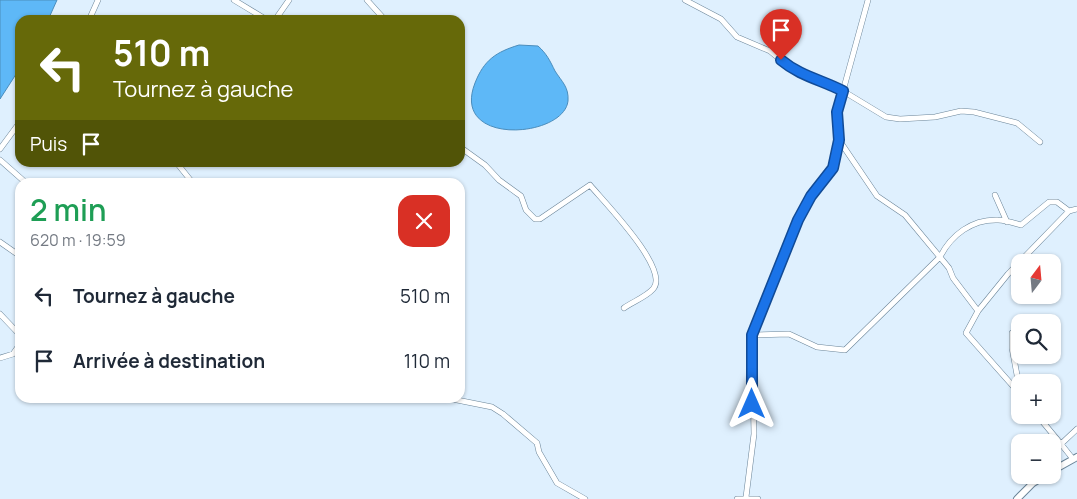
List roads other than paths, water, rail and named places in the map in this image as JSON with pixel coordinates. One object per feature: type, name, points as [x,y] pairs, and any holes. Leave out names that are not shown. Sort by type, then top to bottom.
[{"type":"main road","points":[[1061,466],[1075,458]]},
{"type":"main road","points":[[1017,499],[1032,484]]},
{"type":"street","points":[[91,15],[98,0]]},
{"type":"street","points":[[234,0],[259,15]]},
{"type":"street","points":[[278,15],[289,0]]},
{"type":"street","points":[[367,0],[380,15]]},
{"type":"street","points":[[685,0],[721,19],[737,38],[770,51],[793,70],[808,78],[827,82],[886,117],[900,119],[936,117],[961,111],[974,112],[1017,122],[1040,142]]},
{"type":"street","points":[[746,497],[754,434],[752,335],[798,220],[811,196],[833,168],[839,140],[837,112],[868,0]]},
{"type":"street","points":[[0,149],[15,129]]},
{"type":"street","points":[[839,140],[877,196],[905,214],[940,256],[978,311]]},
{"type":"street","points":[[465,151],[485,165],[499,180],[520,196],[526,210],[535,219],[540,219],[590,185],[643,248],[654,266],[657,278],[654,289],[624,308]]},
{"type":"street","points":[[0,160],[20,178]]},
{"type":"street","points":[[180,167],[189,178]]},
{"type":"street","points":[[995,195],[1007,222]]},
{"type":"street","points":[[752,335],[789,334],[817,347],[845,350],[940,256],[948,241],[964,229],[982,222],[999,220],[1021,225],[1049,202],[1057,202],[1069,211]]},
{"type":"street","points":[[1011,383],[966,333],[978,311],[1008,274],[1069,211],[1077,209]]},
{"type":"street","points":[[0,242],[15,252]]},
{"type":"street","points":[[0,314],[15,330]]},
{"type":"street","points":[[0,358],[13,354],[15,351]]},
{"type":"street","points":[[465,402],[492,407],[503,414],[537,443],[539,452],[557,483],[585,499]]},
{"type":"street","points":[[1044,424],[1053,434]]},
{"type":"street","points":[[1075,458],[1061,444],[1077,429]]},
{"type":"street","points":[[737,499],[746,497],[758,499]]},
{"type":"water","points":[[0,0],[57,0],[50,15],[15,15],[15,76],[0,99]]},
{"type":"water","points":[[519,45],[538,46],[544,52],[566,88],[568,101],[562,113],[548,123],[530,128],[511,130],[492,127],[478,118],[472,104],[475,83],[482,68],[492,58]]}]
